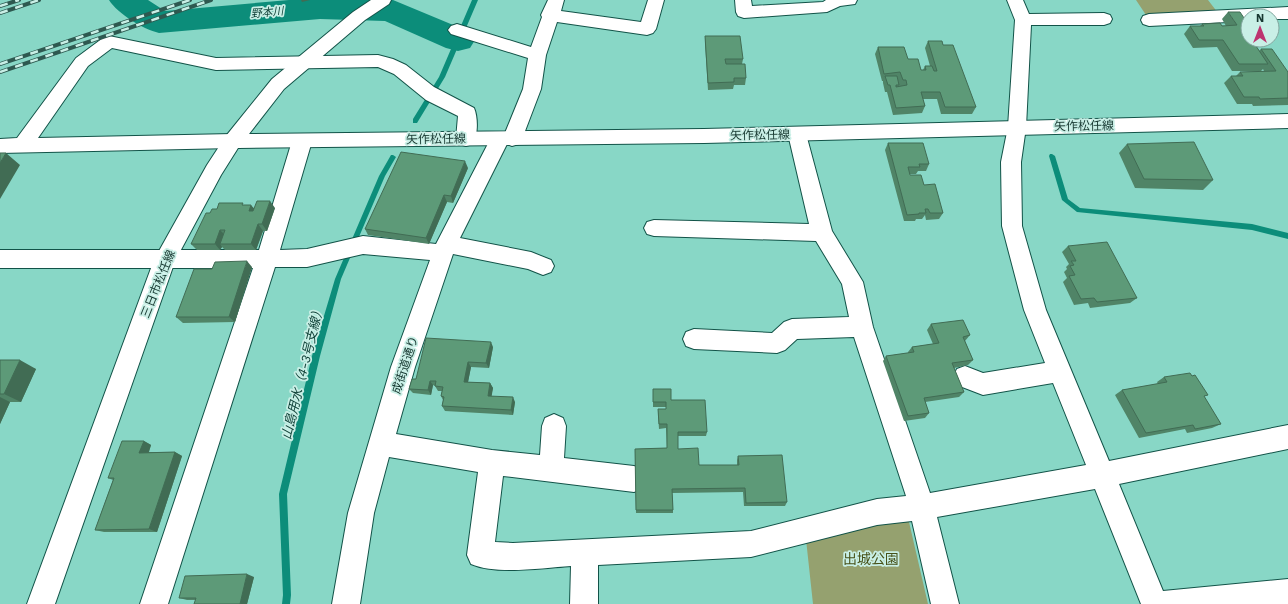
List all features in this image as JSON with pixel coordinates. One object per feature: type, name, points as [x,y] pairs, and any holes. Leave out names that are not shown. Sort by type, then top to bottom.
[{"type":"street","name":"三日市松任線","points":[[41,604],[165,260],[214,170],[233,141],[278,84],[359,16],[383,0]]},
{"type":"street","points":[[552,8],[647,29],[656,0]]},
{"type":"street","points":[[742,0],[744,12],[827,7],[840,0]]},
{"type":"street","points":[[1015,0],[1023,20],[1017,127],[1011,162],[1012,226],[1035,310],[1155,604]]},
{"type":"street","name":"成街道通り","points":[[346,604],[361,513],[403,366],[444,248],[506,139],[532,89],[537,55],[552,8]]},
{"type":"street","points":[[1149,20],[1288,13]]},
{"type":"street","points":[[1023,20],[1104,19]]},
{"type":"street","points":[[462,31],[537,55]]},
{"type":"street","points":[[23,145],[82,62],[109,42],[216,64],[378,61],[393,65],[432,94],[467,113],[466,139]]},
{"type":"street","name":"矢作松任線","points":[[0,146],[233,141],[506,139],[797,134],[1288,121]]},
{"type":"street","points":[[797,134],[822,233],[852,282],[862,327],[922,507],[945,604]]},
{"type":"street","points":[[154,604],[267,258],[302,141]]},
{"type":"street","points":[[654,228],[822,233]]},
{"type":"street","points":[[0,259],[165,260],[307,258],[353,247],[444,248],[531,260],[543,266]]},
{"type":"street","points":[[694,339],[777,343],[792,328],[862,327]]},
{"type":"street","points":[[965,377],[983,384],[1060,372]]},
{"type":"street","points":[[551,469],[554,426]]},
{"type":"street","points":[[492,462],[480,555],[513,556],[751,544],[877,512],[922,507],[1102,475],[1288,437]]},
{"type":"street","points":[[380,444],[492,462],[634,479]]},
{"type":"street","points":[[584,604],[585,553]]},
{"type":"street","points":[[1166,604],[1288,592]]},
{"type":"green space","points":[[1136,0],[1208,0],[1218,13],[1148,18]]},
{"type":"green space","name":"出城公園","points":[[906,509],[928,604],[813,604],[805,530]]},
{"type":"building","points":[[1228,12],[1240,12],[1240,48],[1257,48],[1268,64],[1239,64],[1223,40],[1199,40],[1190,26],[1204,26],[1202,24],[1220,23],[1222,26],[1237,25]]},
{"type":"building","points":[[705,36],[740,36],[743,59],[725,59],[726,64],[745,64],[746,78],[734,78],[734,82],[708,83]]},
{"type":"building","points":[[928,41],[942,41],[943,45],[953,45],[976,107],[945,107],[940,92],[921,92],[925,106],[896,108],[890,85],[888,85],[885,76],[897,76],[899,85],[896,85],[896,87],[907,85],[906,80],[903,80],[900,72],[884,74],[878,47],[904,47],[908,59],[918,59],[921,70],[926,70],[925,66],[932,66],[934,71],[937,71]]},
{"type":"building","points":[[1261,49],[1272,49],[1288,72],[1288,98],[1260,99],[1259,97],[1244,97],[1231,76],[1243,76],[1240,72],[1276,71]]},
{"type":"building","points":[[1194,142],[1213,180],[1144,179],[1127,144]]},
{"type":"building","points":[[888,143],[923,143],[929,164],[919,164],[920,167],[908,167],[910,175],[921,175],[924,185],[935,184],[943,213],[930,213],[928,209],[925,209],[926,213],[907,215]]},
{"type":"building","points":[[401,152],[465,161],[451,196],[444,195],[426,238],[365,229]]},
{"type":"building","points":[[0,153],[6,153],[0,163]]},
{"type":"building","points":[[257,201],[270,201],[262,224],[258,224],[251,244],[220,244],[225,230],[220,230],[215,244],[191,244],[206,213],[210,213],[212,209],[217,209],[219,203],[243,203],[242,205],[251,205],[249,211],[253,211]]},
{"type":"building","points":[[1107,242],[1137,298],[1097,302],[1094,298],[1081,299],[1069,276],[1075,275],[1070,266],[1074,265],[1071,261],[1076,261],[1068,246]]},
{"type":"building","points":[[247,261],[229,317],[176,317],[194,269],[212,269],[215,262]]},
{"type":"building","points":[[963,320],[970,335],[963,337],[973,360],[952,363],[964,392],[924,398],[929,413],[908,416],[886,356],[914,352],[912,347],[939,343],[931,324]]},
{"type":"building","points":[[426,338],[491,342],[486,363],[468,362],[464,382],[490,383],[488,396],[513,397],[511,410],[442,406],[444,397],[441,396],[443,387],[435,386],[436,381],[430,381],[428,390],[409,389],[412,379],[416,379]]},
{"type":"building","points":[[0,360],[20,360],[4,394],[0,394]]},
{"type":"building","points":[[1190,373],[1192,376],[1195,375],[1208,395],[1204,396],[1221,424],[1195,429],[1193,425],[1146,433],[1122,390],[1167,382],[1164,377]]},
{"type":"building","points":[[653,389],[671,389],[671,400],[705,400],[707,432],[678,432],[678,449],[698,448],[699,465],[739,465],[738,456],[782,455],[787,502],[746,503],[745,488],[672,489],[673,510],[636,510],[635,449],[667,448],[667,424],[659,424],[658,409],[666,409],[666,402],[653,402]]},
{"type":"building","points":[[122,441],[144,441],[139,453],[175,452],[149,529],[95,530],[114,478],[108,478]]},
{"type":"building","points":[[247,574],[240,604],[194,604],[196,598],[179,598],[185,576]]},
{"type":"waterway","name":"野本川","points":[[125,0],[159,22],[320,8],[390,10],[458,40]]},
{"type":"waterway","name":"山島用水（4-3号支線）","points":[[415,121],[442,77],[475,0]]},
{"type":"waterway","points":[[1052,156],[1065,200],[1079,210],[1252,227],[1288,236]]},
{"type":"waterway","name":"山島用水（4-3号支線）","points":[[286,604],[287,595],[283,494],[316,356],[338,279],[382,176],[393,157]]},
{"type":"railway","points":[[0,6],[19,0]]},
{"type":"railway","points":[[0,13],[39,0]]},
{"type":"railway","points":[[0,64],[190,0]]},
{"type":"railway","points":[[0,72],[211,0]]}]
